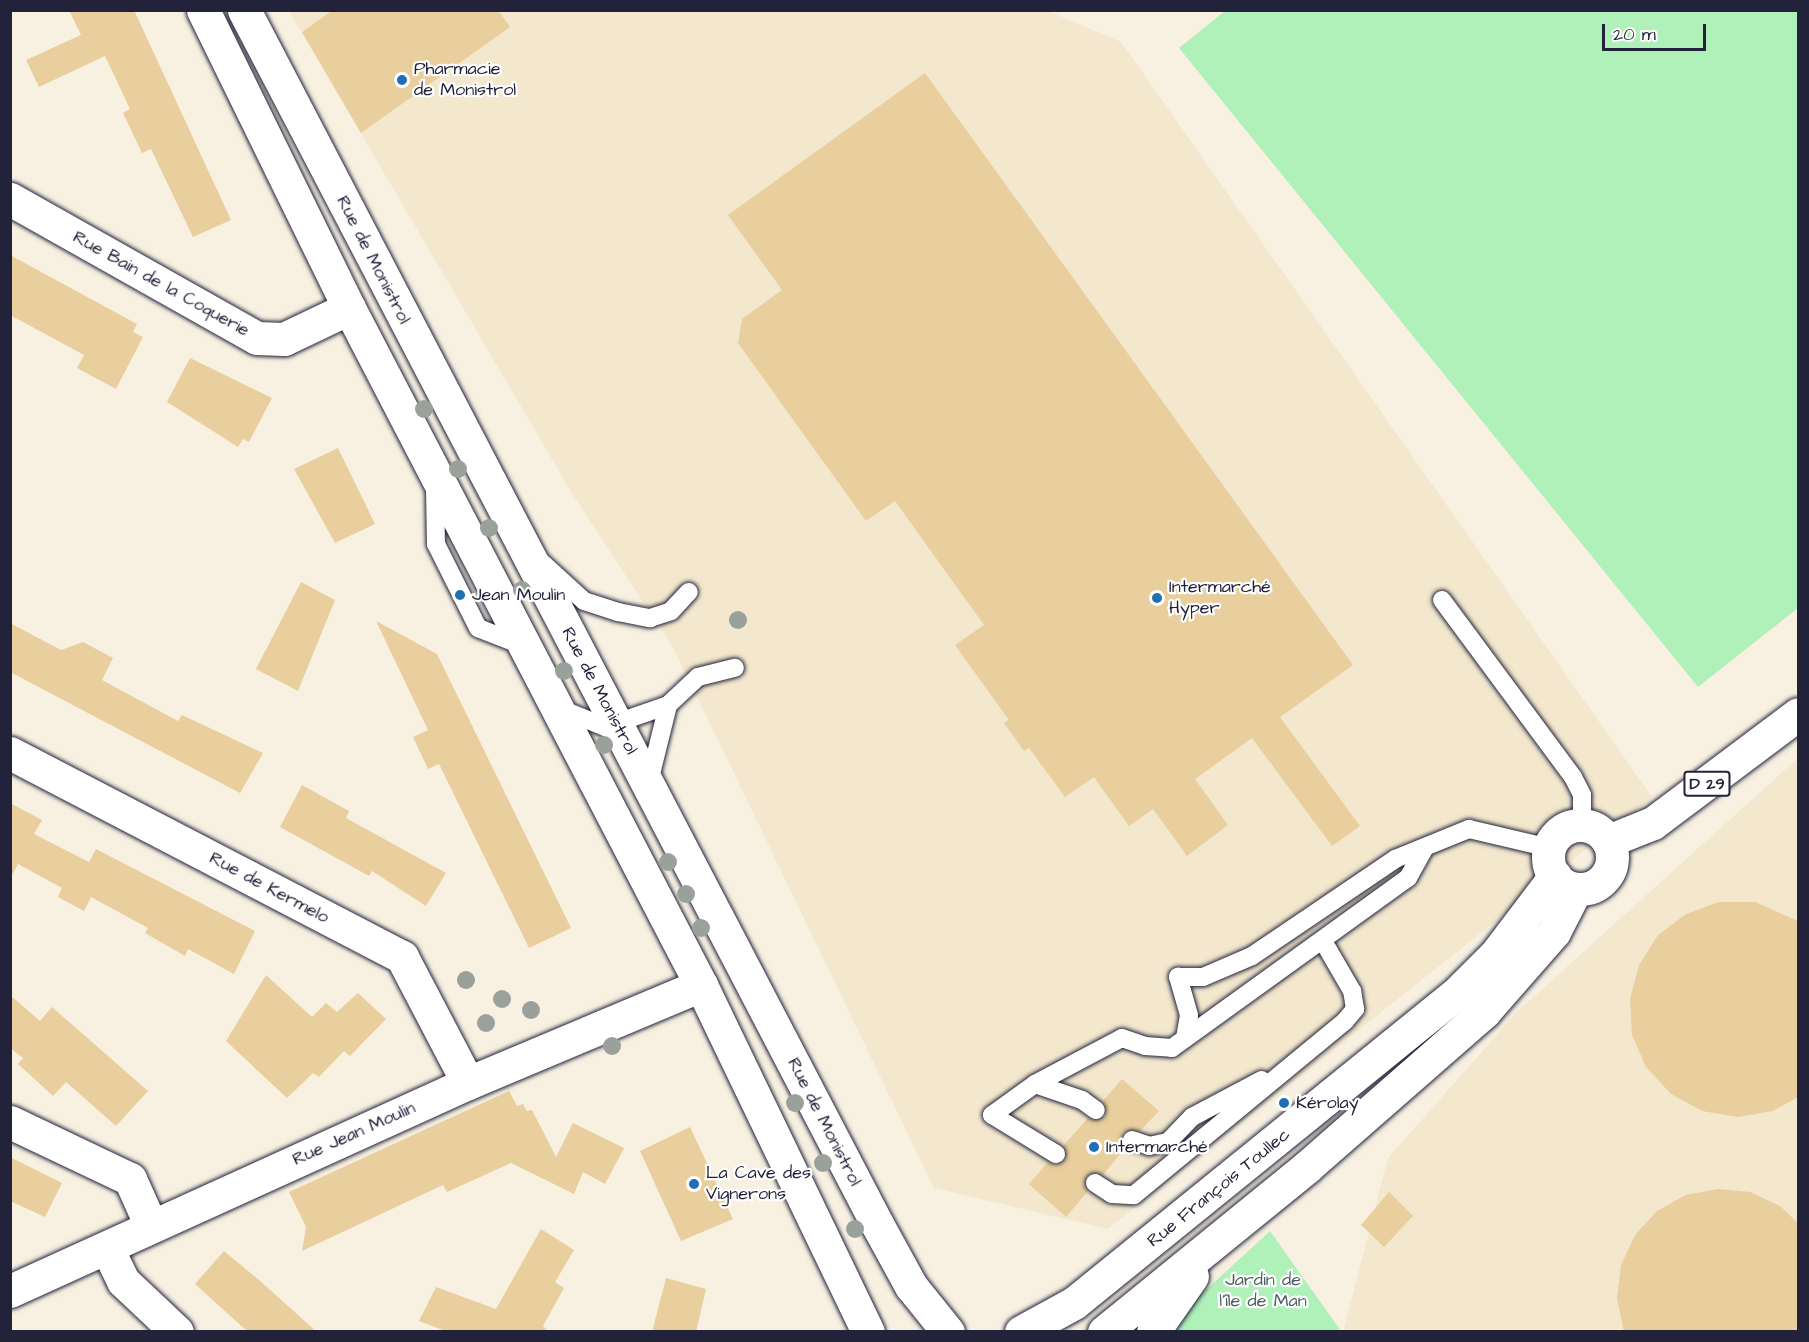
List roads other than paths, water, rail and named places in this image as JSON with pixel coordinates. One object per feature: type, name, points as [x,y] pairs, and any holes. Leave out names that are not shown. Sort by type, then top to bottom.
[{"type":"main road","points":[[203,10],[349,308],[435,477],[701,985],[868,1332]]},
{"type":"main road","name":"Rue de Monistrol","points":[[244,10],[521,544],[649,782],[877,1224],[912,1287],[948,1332]]},
{"type":"main road","name":"Rue Bain de la Coquerie","points":[[10,199],[257,338],[284,339],[349,308]]},
{"type":"main road","name":"D 29","points":[[1595,833],[1653,824],[1798,714]]},
{"type":"main road","name":"Rue de Kermelo","points":[[10,753],[402,957],[468,1083]]},
{"type":"main road","points":[[1104,1332],[1216,1243],[1484,1012],[1554,932],[1562,831],[1595,833],[1612,856],[1609,872],[1599,884],[1560,871]]},
{"type":"main road","name":"Rue François Toullec","points":[[1021,1332],[1074,1303],[1456,994],[1496,954],[1560,871]]},
{"type":"main road","name":"Rue Jean Moulin","points":[[10,1291],[468,1083],[701,985]]},
{"type":"main road","points":[[10,1122],[130,1179],[151,1226]]},
{"type":"main road","points":[[1153,1332],[1216,1243]]},
{"type":"main road","points":[[107,1248],[123,1281],[177,1332]]},
{"type":"lane","points":[[521,544],[584,601],[618,612],[650,618],[671,611],[689,592]]},
{"type":"lane","points":[[1442,600],[1573,777],[1595,833]]},
{"type":"lane","points":[[552,703],[586,721],[605,727],[668,705],[698,677],[735,668]]},
{"type":"lane","points":[[649,782],[668,705]]},
{"type":"lane","points":[[1185,1038],[1189,1015],[1178,977],[1203,976],[1252,956],[1395,859],[1469,830],[1560,871]]},
{"type":"lane","points":[[1056,1154],[992,1115],[1035,1084],[1122,1038],[1145,1046],[1172,1048],[1408,878],[1424,849]]},
{"type":"lane","points":[[1095,1183],[1112,1194],[1134,1195],[1355,1008],[1352,991],[1323,941]]},
{"type":"lane","points":[[1132,1140],[1149,1146],[1168,1142],[1192,1117],[1283,1069]]},
{"type":"lane","points":[[1035,1084],[1082,1100],[1096,1110]]},
{"type":"place","name":"Pharmacie de Monistrol","points":[[402,80]]},
{"type":"place","name":"Jean Moulin","points":[[460,595]]},
{"type":"place","name":"Intermarché Hyper","points":[[1157,598]]},
{"type":"place","name":"Kérolay","points":[[1284,1103]]},
{"type":"place","name":"Intermarché","points":[[1094,1147]]},
{"type":"place","name":"La Cave des Vignerons","points":[[694,1184]]},
{"type":"park label","name":"Jardin de l'île de Man","points":[[1263,1291]]}]
